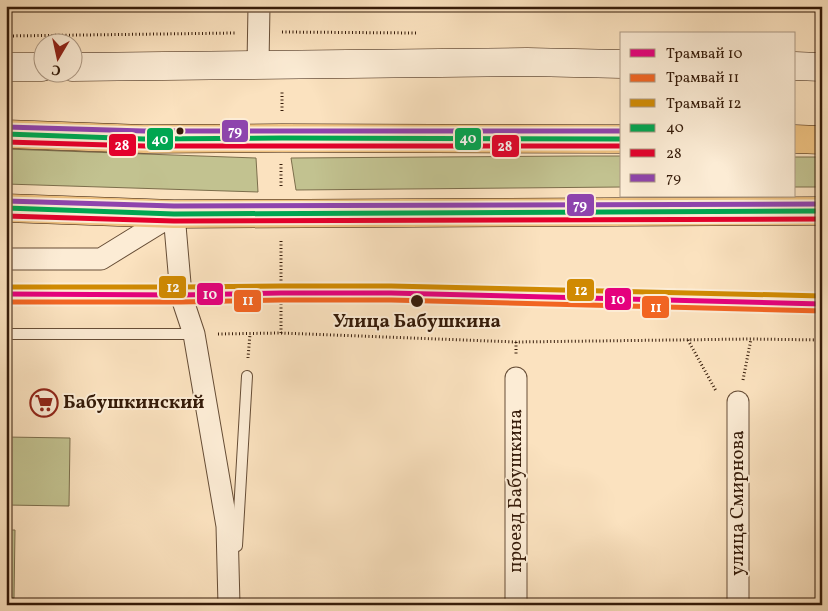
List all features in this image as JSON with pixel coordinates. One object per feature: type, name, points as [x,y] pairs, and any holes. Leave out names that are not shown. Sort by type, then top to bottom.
[{"type":"main road","points":[[6,134],[144,139],[620,139]]},
{"type":"main road","points":[[796,140],[822,140]]},
{"type":"main road","points":[[6,208],[174,214],[822,211]]},
{"type":"street","points":[[258,64],[260,6]]},
{"type":"street","points":[[82,67],[527,62],[620,64]]},
{"type":"street","points":[[796,66],[822,67]]},
{"type":"street","points":[[6,67],[32,67]]},
{"type":"street","points":[[6,259],[101,259],[174,214],[182,295],[194,334],[227,526],[229,605]]},
{"type":"street","name":"проезд Бабушкина","points":[[516,378],[516,605]]},
{"type":"street","name":"улица Смирнова","points":[[738,402],[738,605]]},
{"type":"lane","points":[[6,334],[194,334]]},
{"type":"lane","points":[[233,605],[247,376]]},
{"type":"path","points":[[6,36],[259,32],[422,33]]},
{"type":"path","points":[[281,333],[516,342],[822,340]]},
{"type":"path","points":[[247,376],[250,334]]},
{"type":"path","points":[[688,340],[720,398],[738,402],[751,339]]},
{"type":"green space","points":[[6,149],[256,158],[258,192],[6,184]]},
{"type":"green space","points":[[620,156],[620,187],[296,190],[291,158]]},
{"type":"green space","points":[[796,157],[822,157],[822,187],[796,187]]},
{"type":"green space","points":[[6,437],[70,438],[69,506],[6,505]]},
{"type":"green space","points":[[6,530],[15,530],[14,598],[6,598]]},
{"type":"tram line","name":"12","points":[[6,287],[391,286],[822,296]]},
{"type":"tram line","name":"10","points":[[6,294],[391,293],[822,304]]},
{"type":"tram line","name":"11","points":[[6,302],[391,300],[822,311]]},
{"type":"transit line","name":"79","points":[[6,127],[144,131],[620,131]]},
{"type":"transit line","name":"40","points":[[6,134],[144,139],[620,139]]},
{"type":"transit line","name":"28","points":[[6,142],[144,146],[620,146]]},
{"type":"transit line","name":"79","points":[[6,201],[174,206],[822,204]]},
{"type":"transit line","name":"40","points":[[6,208],[174,214],[822,211]]},
{"type":"transit line","name":"28","points":[[6,216],[174,221],[822,219]]},
{"type":"place","name":"Улица Бабушкина","points":[[417,301]]},
{"type":"place","name":"Бабушкинский","points":[[44,403]]}]
